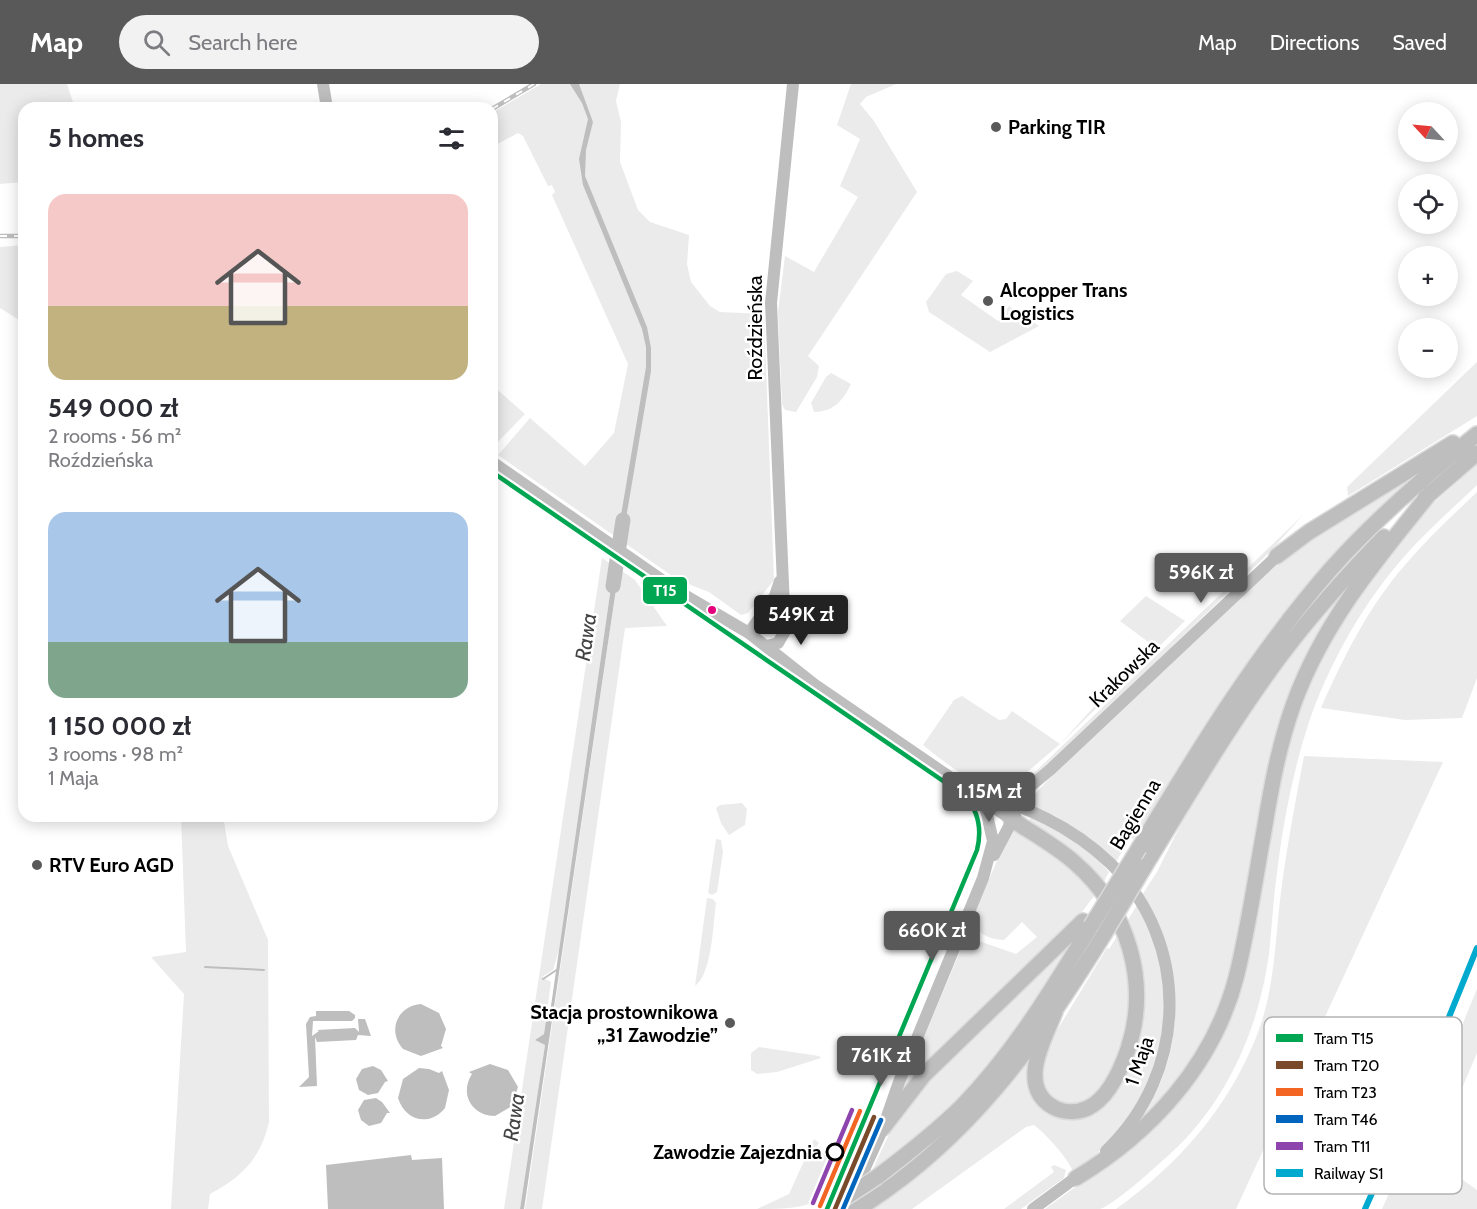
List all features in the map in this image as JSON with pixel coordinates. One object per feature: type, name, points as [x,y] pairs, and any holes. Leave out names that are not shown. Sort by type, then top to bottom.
[{"type":"main road","points":[[1276,556],[1344,509],[1477,432]]},
{"type":"main road","name":"Bagienna","points":[[828,1209],[877,1177],[937,1129],[983,1083],[1032,1019],[1092,928],[1124,885],[1139,848],[1232,698],[1302,604],[1331,569],[1386,513],[1477,432]]},
{"type":"main road","name":"Bagienna","points":[[863,1206],[932,1154],[972,1118],[1019,1063],[1055,1012],[1092,928],[1145,866],[1232,726],[1280,657],[1331,593],[1431,492],[1477,453]]},
{"type":"main road","points":[[1076,1178],[1102,1162],[1157,1115],[1197,1065],[1213,1037],[1235,980],[1278,755],[1293,704],[1333,620],[1431,492]]},
{"type":"main road","points":[[1011,819],[1074,862],[1091,878],[1112,907],[1132,953],[1136,1007],[1129,1044],[1113,1082],[1089,1108],[1067,1112],[1056,1108],[1040,1094],[1036,1084],[1036,1062],[1055,1012]]},
{"type":"main road","points":[[883,1128],[924,1075],[1092,928]]},
{"type":"street","points":[[323,84],[326,102]]},
{"type":"street","name":"Roździeńska","points":[[786,661],[771,303],[793,84]]},
{"type":"street","points":[[498,466],[679,592],[749,633],[814,685],[1011,819]]},
{"type":"street","name":"Krakowska","points":[[1004,800],[1027,789],[1051,770],[1276,556]]},
{"type":"street","name":"Roździeńska","points":[[749,633],[775,596],[782,573]]},
{"type":"street","points":[[767,646],[778,642],[785,631]]},
{"type":"street","name":"Krakowska","points":[[983,878],[1011,819],[1051,770]]},
{"type":"street","name":"1 Maja","points":[[968,790],[1022,806],[1076,836],[1111,864],[1151,920],[1165,958],[1171,1003],[1167,1041],[1159,1072],[1141,1109],[1124,1133],[1076,1178],[1033,1209]]},
{"type":"street","points":[[846,1209],[883,1128],[902,1074],[983,878],[993,841],[984,802]]},
{"type":"shaded area","points":[[0,84],[67,84],[73,102],[18,102],[18,182],[0,184]]},
{"type":"shaded area","points":[[541,84],[620,84],[616,101],[621,122],[620,162],[638,210],[650,222],[689,235],[687,264],[691,282],[710,306],[720,312],[764,314],[774,580],[748,613],[741,615],[709,592],[678,580],[498,455],[530,418],[585,466],[614,433],[628,364],[552,195],[555,192],[552,185],[548,186],[523,136],[518,133],[498,144],[498,109]]},
{"type":"shaded area","points":[[570,84],[579,84],[593,122],[586,150],[585,176],[647,327],[651,348],[651,371],[622,542],[617,539],[646,367],[646,347],[642,329],[583,185],[579,159],[588,119],[582,103]]},
{"type":"shaded area","points":[[851,84],[896,84],[866,97],[860,104],[874,121],[917,192],[808,356],[819,366],[817,377],[796,412],[785,410],[782,404],[778,312],[785,256],[814,272],[858,197],[840,186],[860,139],[837,125]]},
{"type":"shaded area","points":[[18,246],[18,319],[0,308],[0,247]]},
{"type":"shaded area","points":[[957,271],[973,281],[961,295],[998,321],[1009,306],[1039,326],[990,352],[929,312],[926,302],[946,274]]},
{"type":"shaded area","points":[[1477,362],[1477,416],[1348,496],[1347,487]]},
{"type":"shaded area","points":[[831,373],[851,384],[845,396],[832,408],[814,412],[811,403],[826,377]]},
{"type":"shaded area","points":[[498,390],[525,414],[498,442]]},
{"type":"shaded area","points":[[1434,460],[1373,518],[1179,771],[1133,839],[1130,837],[1116,862],[1057,817],[1027,803],[1056,771],[1226,607],[1298,546]]},
{"type":"shaded area","points":[[1477,464],[1477,485],[1406,554],[1383,582],[1357,620],[1325,681],[1309,722],[1293,778],[1279,854],[1264,984],[1246,1041],[1220,1094],[1183,1141],[1113,1202],[1100,1209],[1045,1209],[1096,1172],[1212,1049],[1281,766],[1305,689],[1347,606],[1426,510]]},
{"type":"shaded area","points":[[1477,492],[1477,678],[1462,718],[1405,720],[1321,708],[1338,670],[1368,615],[1392,581],[1422,546]]},
{"type":"shaded area","points":[[1303,515],[1268,554],[1025,788],[1012,794]]},
{"type":"shaded area","points":[[602,558],[614,566],[559,950],[553,970],[542,977],[551,982],[544,1034],[535,1040],[545,1045],[520,1209],[504,1209]]},
{"type":"shaded area","points":[[614,566],[619,569],[524,1209],[520,1209],[545,1045],[535,1040],[544,1034],[546,1020],[549,1020]]},
{"type":"shaded area","points":[[619,569],[635,580],[667,626],[625,628],[542,1209],[525,1209]]},
{"type":"shaded area","points":[[1354,576],[1310,652],[1222,1001],[1186,1068],[1164,1097],[1136,1125],[1153,1099],[1165,1071],[1172,1041],[1175,1011],[1173,981],[1167,951],[1157,922],[1142,895],[1157,872],[1193,800],[1277,669]]},
{"type":"shaded area","points":[[1146,596],[1185,621],[1060,744],[1151,644],[1120,621]]},
{"type":"shaded area","points":[[962,696],[999,720],[1006,719],[1012,711],[1060,744],[1006,790],[972,779],[923,745],[954,700]]},
{"type":"shaded area","points":[[1304,756],[1443,762],[1325,1017],[1264,1017],[1264,1149],[1236,1209],[1116,1209],[1161,1173],[1200,1132],[1232,1086],[1257,1035],[1270,985],[1291,828]]},
{"type":"shaded area","points":[[742,803],[747,809],[745,825],[729,835],[721,823],[716,808],[720,805]]},
{"type":"shaded area","points":[[1031,817],[1062,832],[1095,857],[1109,872],[1102,885],[1028,822]]},
{"type":"shaded area","points":[[181,822],[224,822],[228,846],[268,940],[269,1122],[255,1157],[240,1173],[210,1194],[208,1209],[171,1209],[184,994],[151,957],[186,952]]},
{"type":"shaded area","points":[[1012,826],[1059,855],[1097,892],[1082,912],[1084,914],[900,1095],[963,944],[976,940],[1016,954],[1037,937],[1022,922],[1004,940],[983,934],[978,931],[973,922],[973,916]]},
{"type":"shaded area","points":[[716,839],[721,840],[723,852],[717,892],[712,895],[708,893]]},
{"type":"shaded area","points":[[707,898],[713,899],[716,903],[713,936],[705,971],[695,986]]},
{"type":"shaded area","points":[[1137,905],[1154,941],[1161,964],[1165,1003],[1164,1023],[1150,1081],[1136,1108],[1121,1127],[1080,1172],[1074,1175],[1051,1141],[1034,1125],[1026,1127],[912,1209],[873,1209],[915,1177],[955,1141],[1028,1061],[1032,1088],[1080,1116],[1132,1051],[1126,923]]},
{"type":"shaded area","points":[[1120,932],[1132,986],[1124,1047],[1103,1089],[1082,1106],[1059,1105],[1041,1086],[1045,1050],[1107,948],[1109,949]]},
{"type":"shaded area","points":[[1071,942],[1074,943],[1002,1051],[970,1089],[917,1139],[915,1137],[872,1171],[895,1121],[917,1090]]},
{"type":"shaded area","points":[[1477,989],[1477,1053],[1462,1088],[1462,1025]]},
{"type":"shaded area","points":[[421,1004],[439,1013],[446,1029],[441,1046],[443,1048],[421,1056],[403,1049],[398,1042],[395,1027],[397,1020],[406,1009]]},
{"type":"shaded area","points":[[316,1011],[349,1011],[355,1015],[355,1018],[352,1021],[313,1021],[312,1036],[319,1031],[317,1030],[355,1028],[359,1032],[358,1019],[365,1019],[371,1036],[358,1035],[356,1040],[317,1042],[315,1037],[317,1086],[299,1087],[309,1077],[306,1024],[310,1017],[316,1016]]},
{"type":"shaded area","points":[[759,1047],[821,1058],[777,1072],[757,1074],[751,1070],[751,1053]]},
{"type":"shaded area","points":[[490,1064],[508,1070],[518,1087],[512,1106],[495,1116],[487,1115],[474,1108],[467,1089],[472,1074],[469,1072]]},
{"type":"shaded area","points":[[373,1066],[381,1070],[388,1081],[378,1093],[368,1095],[359,1090],[356,1079],[362,1069]]},
{"type":"shaded area","points":[[419,1068],[439,1073],[442,1071],[449,1090],[445,1108],[432,1118],[418,1119],[412,1116],[401,1106],[398,1098],[403,1079]]},
{"type":"shaded area","points":[[376,1098],[390,1113],[387,1113],[381,1123],[369,1126],[361,1120],[358,1110],[364,1100]]},
{"type":"shaded area","points":[[814,1139],[834,1167],[826,1191],[818,1199],[798,1207],[757,1209],[789,1194]]},
{"type":"shaded area","points":[[411,1155],[412,1160],[442,1158],[444,1209],[328,1209],[326,1165]]},
{"type":"shaded area","points":[[1054,1165],[1066,1170],[1064,1178],[1021,1209],[1004,1209],[1054,1172],[1051,1167]]},
{"type":"shaded area","points":[[1462,1179],[1477,1190],[1477,1209],[1382,1209],[1389,1194],[1462,1194]]},
{"type":"waterway","name":"Rawa","points":[[613,586],[623,520]]},
{"type":"waterway","points":[[205,967],[264,970]]},
{"type":"waterway","points":[[543,979],[558,969]]},
{"type":"railway","points":[[498,105],[534,84]]},
{"type":"railway","points":[[0,236],[18,236]]},
{"type":"tram line","name":"T15","points":[[498,476],[965,796],[973,808],[979,828],[977,850],[827,1209]]},
{"type":"tram line","name":"T11","points":[[813,1203],[852,1110]]},
{"type":"tram line","name":"T23","points":[[820,1206],[860,1111]]},
{"type":"tram line","name":"T20","points":[[835,1209],[874,1117]]},
{"type":"tram line","name":"T46","points":[[843,1209],[881,1120]]},
{"type":"rail line","name":"S1","points":[[1449,1017],[1477,948]]},
{"type":"rail line","name":"S1","points":[[1365,1209],[1372,1194]]},
{"type":"place","name":"Parking TIR","points":[[996,127]]},
{"type":"place","name":"Alcopper Trans Logistics","points":[[988,301]]},
{"type":"place","name":"RTV Euro AGD","points":[[37,865]]},
{"type":"place","name":"Stacja prostownikowa „31 Zawodzie”","points":[[730,1023]]},
{"type":"place","name":"Zawodzie Zajezdnia","points":[[835,1152]]}]
